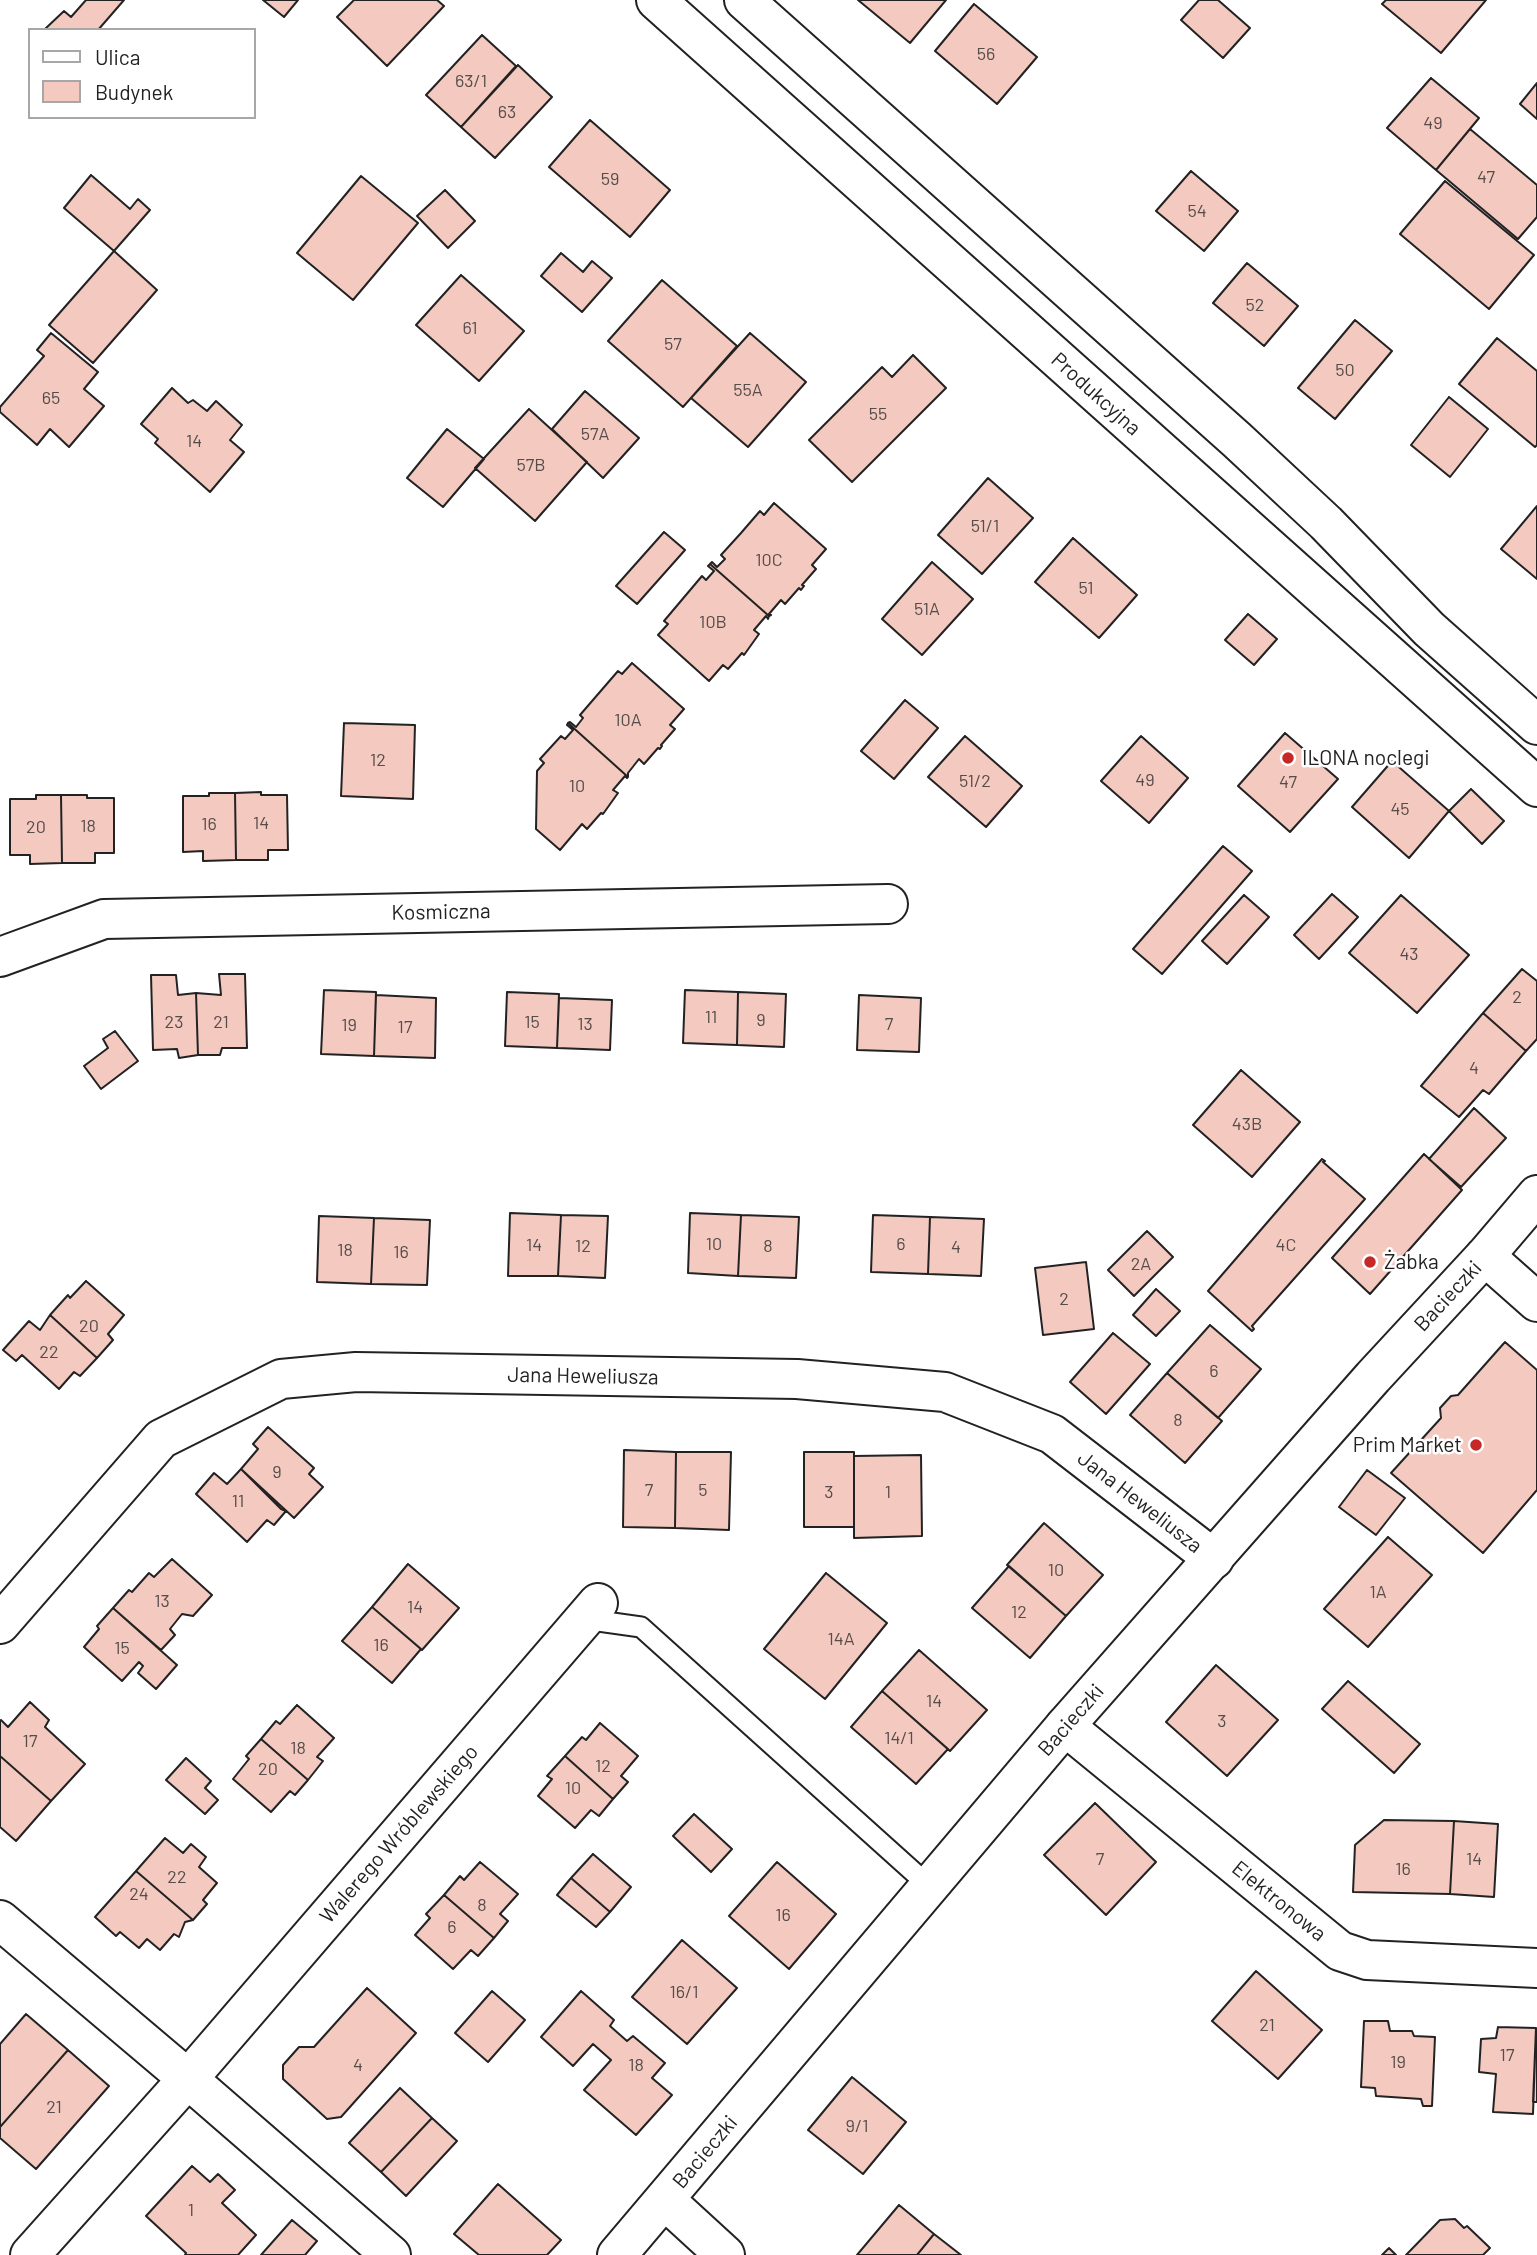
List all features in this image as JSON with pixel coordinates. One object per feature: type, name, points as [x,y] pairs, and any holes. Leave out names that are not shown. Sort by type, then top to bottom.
[{"type":"street","name":"Produkcyjna","points":[[656,0],[1537,787]]},
{"type":"street","points":[[744,0],[1247,449],[1326,523],[1429,629],[1537,725]]},
{"type":"street","name":"Kosmiczna","points":[[0,957],[104,919],[888,904]]},
{"type":"street","name":"Bacieczki","points":[[617,2255],[1065,1726],[1537,1195]]},
{"type":"street","points":[[1485,1256],[1537,1302]]},
{"type":"street","name":"Jana Heweliusza","points":[[0,1624],[161,1439],[281,1380],[356,1372],[797,1379],[945,1392],[1052,1434],[1214,1559]]},
{"type":"street","name":"Walerego Wróblewskiego","points":[[30,2255],[194,2072],[591,1611]]},
{"type":"street","name":"Elektronowa","points":[[1065,1726],[1340,1951],[1367,1960],[1537,1968]]},
{"type":"street","points":[[0,1920],[194,2072],[391,2255]]},
{"type":"street","points":[[665,2200],[725,2255]]},
{"type":"lane","points":[[591,1611],[641,1627],[929,1885]]},
{"type":"building","points":[[86,0],[124,0],[100,28],[46,28],[64,11],[71,17]]},
{"type":"building","points":[[263,0],[298,0],[284,17]]},
{"type":"building","points":[[354,0],[437,0],[444,6],[387,66],[337,17]]},
{"type":"building","points":[[858,0],[946,0],[910,43]]},
{"type":"building","points":[[1199,0],[1218,0],[1250,28],[1223,58],[1181,20]]},
{"type":"building","points":[[1386,0],[1486,0],[1441,53],[1382,4]]},
{"type":"building","points":[[974,4],[1037,57],[997,104],[935,51]]},
{"type":"building","points":[[482,35],[516,66],[461,127],[426,95]]},
{"type":"building","points":[[518,65],[552,97],[495,158],[461,127]]},
{"type":"building","points":[[1431,78],[1479,118],[1436,170],[1387,128]]},
{"type":"building","points":[[1537,83],[1537,119],[1520,104]]},
{"type":"building","points":[[590,120],[670,190],[630,237],[549,167]]},
{"type":"building","points":[[1470,129],[1537,185],[1537,217],[1518,239],[1436,170]]},
{"type":"building","points":[[1191,171],[1238,211],[1204,251],[1156,211]]},
{"type":"building","points":[[91,175],[130,209],[138,199],[150,210],[114,251],[64,208]]},
{"type":"building","points":[[361,176],[418,223],[353,300],[297,253]]},
{"type":"building","points":[[1445,181],[1534,255],[1489,309],[1400,234]]},
{"type":"building","points":[[445,190],[475,221],[448,248],[417,216]]},
{"type":"building","points":[[114,251],[157,290],[93,363],[49,325]]},
{"type":"building","points":[[561,253],[583,272],[592,261],[612,278],[582,312],[541,276]]},
{"type":"building","points":[[1247,263],[1298,306],[1264,346],[1213,303]]},
{"type":"building","points":[[461,275],[524,331],[479,381],[416,325]]},
{"type":"building","points":[[662,280],[737,346],[683,407],[608,341]]},
{"type":"building","points":[[1355,320],[1392,351],[1335,419],[1298,388]]},
{"type":"building","points":[[51,333],[98,372],[84,389],[104,406],[69,447],[50,429],[37,445],[0,412],[0,407],[44,356],[37,350]]},
{"type":"building","points":[[750,333],[806,382],[748,447],[691,398]]},
{"type":"building","points":[[1497,338],[1537,371],[1535,447],[1459,384]]},
{"type":"building","points":[[913,355],[946,388],[852,482],[809,440],[882,367],[892,377]]},
{"type":"building","points":[[172,388],[188,403],[193,400],[207,411],[216,401],[242,425],[230,440],[244,452],[210,492],[155,443],[158,439],[141,424]]},
{"type":"building","points":[[585,391],[639,438],[603,478],[552,429]]},
{"type":"building","points":[[1449,397],[1488,429],[1450,477],[1411,445]]},
{"type":"building","points":[[529,409],[587,462],[535,521],[475,468]]},
{"type":"building","points":[[447,429],[484,459],[443,507],[407,478]]},
{"type":"building","points":[[988,478],[1033,518],[982,574],[938,535]]},
{"type":"building","points":[[774,503],[826,549],[812,565],[816,569],[801,590],[799,588],[785,604],[781,600],[769,616],[710,564],[712,562],[717,567],[725,559],[721,555],[760,511],[764,515]]},
{"type":"building","points":[[1537,506],[1537,579],[1501,549]]},
{"type":"building","points":[[664,532],[685,550],[637,604],[616,586]]},
{"type":"building","points":[[1073,538],[1137,595],[1099,638],[1035,582]]},
{"type":"building","points":[[932,562],[973,599],[922,655],[882,619]]},
{"type":"building","points":[[710,564],[769,616],[754,630],[759,634],[744,655],[742,653],[728,669],[723,665],[709,681],[658,635],[668,624],[664,621],[702,576],[706,580],[714,571],[708,566]]},
{"type":"building","points":[[1248,614],[1277,639],[1254,665],[1225,640]]},
{"type":"building","points":[[632,663],[684,709],[670,725],[675,729],[660,749],[644,764],[639,759],[628,777],[568,723],[576,727],[583,718],[580,715],[618,671],[622,674]]},
{"type":"building","points":[[905,700],[938,728],[894,779],[861,751]]},
{"type":"building","points":[[344,723],[415,725],[413,799],[341,796]]},
{"type":"building","points":[[568,723],[628,777],[625,776],[613,790],[618,793],[603,814],[587,829],[582,824],[560,850],[536,829],[537,771],[544,763],[540,759],[561,736],[565,739],[573,730]]},
{"type":"building","points":[[1285,733],[1338,779],[1290,832],[1238,786]]},
{"type":"building","points":[[965,736],[1022,786],[986,827],[928,777]]},
{"type":"building","points":[[1141,736],[1188,778],[1149,823],[1101,781]]},
{"type":"building","points":[[1392,761],[1449,811],[1409,858],[1352,807]]},
{"type":"building","points":[[1471,789],[1504,821],[1482,844],[1449,811]]},
{"type":"building","points":[[261,792],[261,795],[287,795],[288,850],[268,850],[268,860],[236,860],[235,793]]},
{"type":"building","points":[[209,793],[235,793],[236,860],[203,861],[203,851],[183,852],[183,796],[209,796]]},
{"type":"building","points":[[36,795],[61,795],[62,863],[30,864],[30,855],[10,855],[10,799],[36,799]]},
{"type":"building","points":[[61,795],[114,798],[114,853],[95,853],[95,863],[62,863]]},
{"type":"building","points":[[1223,846],[1252,871],[1162,974],[1133,949]]},
{"type":"building","points":[[1332,894],[1358,917],[1319,959],[1294,935]]},
{"type":"building","points":[[1244,895],[1269,917],[1227,964],[1202,941]]},
{"type":"building","points":[[1401,895],[1469,955],[1417,1013],[1349,953]]},
{"type":"building","points":[[1522,969],[1537,981],[1537,1039],[1526,1051],[1483,1013]]},
{"type":"building","points":[[219,974],[245,974],[247,1048],[222,1048],[220,1055],[198,1055],[196,993],[221,995]]},
{"type":"building","points":[[151,975],[176,975],[178,995],[196,993],[198,1055],[179,1058],[177,1049],[153,1050]]},
{"type":"building","points":[[324,990],[376,992],[374,1056],[321,1054]]},
{"type":"building","points":[[685,990],[738,992],[737,1045],[683,1043]]},
{"type":"building","points":[[507,992],[559,994],[557,1048],[505,1046]]},
{"type":"building","points":[[738,992],[786,994],[784,1047],[737,1045]]},
{"type":"building","points":[[376,995],[436,998],[435,1058],[374,1056]]},
{"type":"building","points":[[859,995],[921,998],[919,1052],[857,1050]]},
{"type":"building","points":[[559,998],[612,1000],[610,1050],[557,1048]]},
{"type":"building","points":[[1483,1013],[1526,1051],[1489,1094],[1483,1090],[1459,1117],[1421,1086]]},
{"type":"building","points":[[115,1031],[138,1061],[101,1089],[84,1066],[108,1048],[103,1039]]},
{"type":"building","points":[[1241,1070],[1300,1122],[1252,1177],[1193,1125]]},
{"type":"building","points":[[1474,1108],[1506,1138],[1461,1187],[1429,1159]]},
{"type":"building","points":[[1424,1154],[1462,1190],[1370,1294],[1332,1258]]},
{"type":"building","points":[[1322,1159],[1365,1199],[1252,1326],[1252,1331],[1208,1291]]},
{"type":"building","points":[[510,1213],[561,1215],[558,1276],[508,1276]]},
{"type":"building","points":[[690,1213],[741,1215],[738,1276],[688,1273]]},
{"type":"building","points":[[561,1215],[608,1216],[605,1278],[558,1276]]},
{"type":"building","points":[[741,1215],[799,1217],[796,1278],[738,1276]]},
{"type":"building","points":[[873,1215],[930,1217],[928,1274],[871,1272]]},
{"type":"building","points":[[319,1216],[374,1218],[371,1284],[317,1282]]},
{"type":"building","points":[[930,1217],[984,1219],[981,1276],[928,1274]]},
{"type":"building","points":[[374,1218],[430,1220],[427,1285],[371,1284]]},
{"type":"building","points":[[1147,1231],[1173,1257],[1134,1296],[1108,1270]]},
{"type":"building","points":[[1086,1262],[1094,1329],[1043,1335],[1035,1268]]},
{"type":"building","points":[[86,1281],[124,1315],[108,1334],[113,1340],[97,1358],[50,1315],[68,1295],[70,1298]]},
{"type":"building","points":[[1156,1289],[1180,1311],[1156,1336],[1133,1315]]},
{"type":"building","points":[[50,1315],[97,1358],[80,1376],[74,1372],[59,1389],[22,1355],[16,1361],[3,1350],[29,1321],[40,1330]]},
{"type":"building","points":[[1210,1325],[1261,1369],[1218,1418],[1167,1373]]},
{"type":"building","points":[[1113,1333],[1150,1364],[1106,1414],[1070,1382]]},
{"type":"building","name":"Prim Market","points":[[1505,1342],[1537,1370],[1537,1490],[1483,1553],[1391,1473],[1441,1418],[1440,1408],[1451,1396],[1458,1395]]},
{"type":"building","points":[[1167,1373],[1222,1421],[1185,1463],[1130,1415]]},
{"type":"building","points":[[268,1427],[314,1468],[309,1474],[323,1487],[294,1518],[241,1469],[258,1449],[253,1444]]},
{"type":"building","points":[[624,1450],[676,1452],[675,1528],[623,1527]]},
{"type":"building","points":[[676,1452],[731,1452],[729,1530],[675,1528]]},
{"type":"building","points":[[804,1452],[854,1452],[854,1527],[804,1527]]},
{"type":"building","points":[[921,1455],[922,1536],[854,1538],[854,1456]]},
{"type":"building","points":[[241,1469],[286,1511],[274,1525],[267,1520],[247,1542],[196,1494],[214,1473],[227,1484]]},
{"type":"building","points":[[1367,1470],[1405,1498],[1376,1535],[1339,1507]]},
{"type":"building","points":[[1044,1523],[1103,1575],[1066,1616],[1007,1565]]},
{"type":"building","points":[[1388,1537],[1432,1575],[1368,1647],[1324,1609]]},
{"type":"building","points":[[172,1559],[212,1595],[193,1616],[182,1614],[170,1629],[175,1635],[161,1650],[113,1608],[149,1573],[154,1577]]},
{"type":"building","points":[[408,1564],[459,1608],[422,1650],[372,1607]]},
{"type":"building","points":[[1009,1566],[1066,1616],[1030,1658],[972,1608]]},
{"type":"building","points":[[826,1573],[887,1623],[825,1699],[764,1649]]},
{"type":"building","points":[[372,1607],[421,1649],[392,1683],[342,1641]]},
{"type":"building","points":[[113,1608],[177,1665],[156,1689],[138,1673],[143,1666],[139,1662],[122,1681],[84,1647]]},
{"type":"building","points":[[919,1650],[987,1710],[950,1751],[882,1691]]},
{"type":"building","points":[[1216,1665],[1278,1720],[1227,1776],[1166,1722]]},
{"type":"building","points":[[1348,1681],[1420,1744],[1394,1773],[1322,1709]]},
{"type":"building","points":[[882,1691],[948,1749],[916,1784],[851,1727]]},
{"type":"building","points":[[30,1702],[49,1720],[45,1727],[85,1764],[51,1801],[0,1756],[0,1721],[8,1727]]},
{"type":"building","points":[[297,1705],[334,1738],[317,1757],[323,1761],[308,1780],[261,1739],[276,1721],[280,1724]]},
{"type":"building","points":[[600,1723],[638,1756],[621,1776],[628,1782],[613,1799],[565,1756],[582,1737],[586,1740]]},
{"type":"building","points":[[261,1739],[308,1780],[295,1795],[290,1791],[271,1812],[233,1779],[249,1759],[246,1756]]},
{"type":"building","points":[[0,1756],[51,1801],[16,1841],[0,1827]]},
{"type":"building","points":[[565,1756],[613,1799],[599,1816],[591,1810],[575,1828],[538,1796],[552,1779],[547,1776]]},
{"type":"building","points":[[186,1758],[211,1781],[205,1788],[218,1800],[205,1814],[166,1780]]},
{"type":"building","points":[[1095,1803],[1156,1862],[1106,1915],[1044,1855]]},
{"type":"building","points":[[694,1814],[732,1849],[711,1872],[673,1836]]},
{"type":"building","points":[[1384,1820],[1454,1821],[1450,1894],[1353,1892],[1355,1845]]},
{"type":"building","points":[[1454,1821],[1498,1824],[1494,1897],[1450,1894]]},
{"type":"building","points":[[165,1838],[183,1853],[191,1844],[206,1857],[199,1867],[217,1883],[203,1900],[207,1904],[193,1920],[136,1871]]},
{"type":"building","points":[[593,1854],[631,1887],[610,1912],[571,1878]]},
{"type":"building","points":[[480,1862],[518,1894],[500,1914],[508,1921],[494,1938],[444,1895],[460,1876],[464,1880]]},
{"type":"building","points":[[777,1862],[836,1914],[789,1969],[729,1916]]},
{"type":"building","points":[[136,1871],[193,1920],[185,1922],[179,1937],[174,1934],[160,1950],[147,1939],[139,1948],[120,1932],[116,1936],[95,1917]]},
{"type":"building","points":[[571,1878],[610,1912],[596,1927],[557,1895]]},
{"type":"building","points":[[444,1895],[494,1938],[478,1956],[471,1950],[453,1969],[415,1935],[430,1918],[426,1914]]},
{"type":"building","points":[[682,1940],[737,1988],[687,2044],[632,1997]]},
{"type":"building","points":[[1256,1971],[1322,2030],[1278,2079],[1212,2021]]},
{"type":"building","points":[[367,1988],[416,2033],[341,2117],[327,2119],[283,2079],[283,2065],[299,2047],[314,2047]]},
{"type":"building","points":[[492,1991],[525,2020],[488,2062],[455,2033]]},
{"type":"building","points":[[581,1991],[614,2020],[610,2026],[627,2041],[633,2036],[665,2063],[652,2078],[672,2095],[636,2135],[584,2090],[611,2060],[593,2044],[573,2066],[541,2037]]},
{"type":"building","points":[[26,2014],[68,2050],[0,2127],[0,2044]]},
{"type":"building","points":[[1364,2021],[1388,2021],[1390,2031],[1412,2031],[1414,2036],[1435,2037],[1432,2106],[1423,2106],[1421,2099],[1376,2096],[1375,2088],[1361,2087]]},
{"type":"building","points":[[1498,2027],[1536,2028],[1533,2114],[1493,2112],[1496,2074],[1479,2072],[1481,2039],[1496,2038]]},
{"type":"building","points":[[1536,2028],[1537,2102],[1533,2102]]},
{"type":"building","points":[[68,2050],[109,2086],[36,2169],[0,2138],[0,2127]]},
{"type":"building","points":[[852,2077],[906,2122],[863,2174],[808,2130]]},
{"type":"building","points":[[400,2088],[432,2118],[381,2172],[349,2143]]},
{"type":"building","points":[[432,2118],[457,2141],[406,2196],[381,2172]]},
{"type":"building","points":[[192,2166],[210,2182],[218,2174],[235,2190],[222,2203],[256,2235],[238,2255],[185,2255],[186,2253],[146,2216]]},
{"type":"building","points":[[498,2184],[561,2240],[547,2255],[479,2255],[454,2234]]},
{"type":"building","points":[[899,2205],[934,2234],[917,2255],[857,2255]]},
{"type":"building","points":[[1455,2219],[1464,2228],[1467,2226],[1490,2248],[1483,2255],[1406,2255],[1440,2220]]},
{"type":"building","points":[[292,2220],[317,2241],[305,2255],[261,2255]]},
{"type":"building","points":[[934,2234],[961,2255],[917,2255]]},
{"type":"building","points":[[1389,2248],[1396,2255],[1382,2255]]},
{"type":"place","name":"ILONA noclegi","points":[[1288,758]]},
{"type":"place","name":"Żabka","points":[[1370,1262]]},
{"type":"place","name":"Prim Market","points":[[1476,1445]]}]
